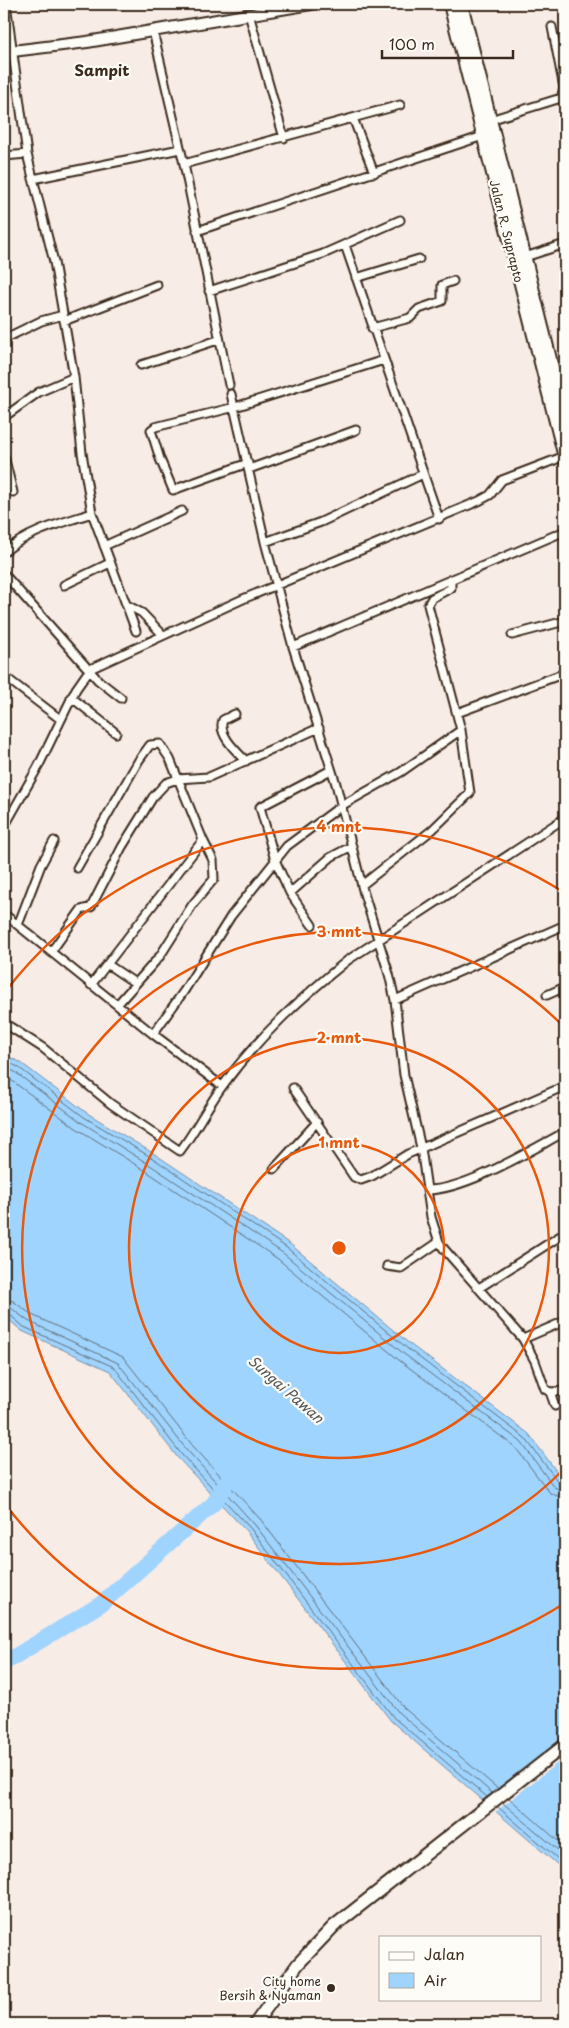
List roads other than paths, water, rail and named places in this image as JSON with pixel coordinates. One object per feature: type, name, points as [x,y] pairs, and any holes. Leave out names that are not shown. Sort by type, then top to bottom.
[{"type":"highway","name":"Jalan R. Suprapto","points":[[450,4],[483,136],[514,238],[525,257],[565,419]]},
{"type":"highway","name":"Jalan R. Suprapto","points":[[461,4],[490,120],[514,238],[565,457]]},
{"type":"main road","points":[[255,2024],[298,1964],[334,1926],[565,1744]]},
{"type":"street","points":[[6,4],[9,52],[27,154],[54,262],[74,377],[82,453],[92,513],[142,645]]},
{"type":"street","points":[[9,52],[153,31],[311,4]]},
{"type":"street","points":[[249,14],[284,138]]},
{"type":"street","points":[[490,120],[561,98],[564,88],[552,27]]},
{"type":"street","points":[[153,31],[184,164],[218,340],[229,385]]},
{"type":"street","points":[[184,164],[400,105]]},
{"type":"street","points":[[353,118],[374,173]]},
{"type":"street","points":[[197,231],[483,136]]},
{"type":"street","points":[[33,178],[180,149]]},
{"type":"street","points":[[4,156],[27,154]]},
{"type":"street","points":[[209,291],[345,245],[400,220]]},
{"type":"street","points":[[525,257],[565,244]]},
{"type":"street","points":[[345,245],[439,519]]},
{"type":"street","points":[[356,278],[419,259]]},
{"type":"street","points":[[372,328],[410,318],[419,309],[442,301],[442,285],[453,282]]},
{"type":"street","points":[[4,339],[23,329],[63,318],[157,284]]},
{"type":"street","points":[[141,365],[218,340]]},
{"type":"street","points":[[356,430],[173,490],[151,434],[151,430],[155,427],[234,407],[384,360]]},
{"type":"street","points":[[4,417],[34,395],[74,377]]},
{"type":"street","points":[[231,394],[265,542],[293,647],[319,728],[395,1000],[404,1075],[421,1148],[431,1217],[439,1242],[523,1339],[535,1361],[546,1390],[550,1392],[556,1406]]},
{"type":"street","points":[[4,456],[14,492]]},
{"type":"street","points":[[4,827],[38,767],[71,697],[90,669],[243,599],[277,587],[439,519],[490,495],[502,480],[565,457]]},
{"type":"street","points":[[265,542],[321,522],[423,474]]},
{"type":"street","points":[[104,546],[182,511]]},
{"type":"street","points":[[4,552],[22,539],[43,529],[92,513]]},
{"type":"street","points":[[293,647],[565,531]]},
{"type":"street","points":[[64,585],[110,563]]},
{"type":"street","points":[[4,574],[98,680],[121,698]]},
{"type":"street","points":[[362,885],[432,830],[470,793],[461,730],[428,605],[432,598],[450,588],[450,579]]},
{"type":"street","points":[[127,605],[142,613],[163,635]]},
{"type":"street","points":[[512,635],[565,621]]},
{"type":"street","points":[[456,713],[565,673]]},
{"type":"street","points":[[4,676],[60,719]]},
{"type":"street","points":[[71,697],[116,733]]},
{"type":"street","points":[[235,714],[223,720],[221,725],[230,745],[246,761]]},
{"type":"street","points":[[51,952],[81,910],[91,907],[122,847],[153,797],[166,783],[177,779],[209,778],[319,728]]},
{"type":"street","points":[[153,1034],[184,991],[230,916],[287,846],[341,806],[401,772],[461,730]]},
{"type":"street","points":[[77,868],[121,787],[150,745],[157,743],[165,750],[213,860],[214,879],[193,904],[160,956],[117,1005]]},
{"type":"street","points":[[312,925],[290,893],[275,860],[260,812],[261,805],[331,770]]},
{"type":"street","points":[[4,1023],[43,1048],[111,1104],[178,1151],[181,1150],[222,1086],[255,1043],[334,970],[565,818]]},
{"type":"street","points":[[91,984],[203,840]]},
{"type":"street","points":[[18,925],[41,866],[54,841]]},
{"type":"street","points":[[290,893],[314,870],[352,846]]},
{"type":"street","points":[[4,914],[153,1034],[222,1086]]},
{"type":"street","points":[[395,1000],[565,925]]},
{"type":"street","points":[[107,964],[135,983]]},
{"type":"street","points":[[547,994],[565,987]]},
{"type":"street","points":[[293,1088],[354,1177],[361,1180],[421,1148],[565,1086]]},
{"type":"street","points":[[274,1169],[317,1122]]},
{"type":"street","points":[[427,1190],[444,1189],[486,1173],[565,1132]]},
{"type":"street","points":[[479,1288],[565,1233]]},
{"type":"street","points":[[387,1266],[401,1268],[439,1242]]},
{"type":"street","points":[[523,1339],[565,1321]]},
{"type":"street","points":[[550,1392],[565,1391]]},
{"type":"water","name":"Sungai Pawan","points":[[4,1055],[20,1062],[87,1113],[156,1155],[290,1244],[411,1345],[529,1434],[565,1483],[565,1871],[391,1721],[247,1532],[178,1458],[110,1371],[22,1331],[4,1316]]},
{"type":"waterway","points":[[4,1663],[101,1604],[214,1503],[228,1480]]},
{"type":"place","name":"City home Bersih & Nyaman","points":[[331,1988]]},
{"type":"district","name":"Sampit","points":[[102,69]]}]
